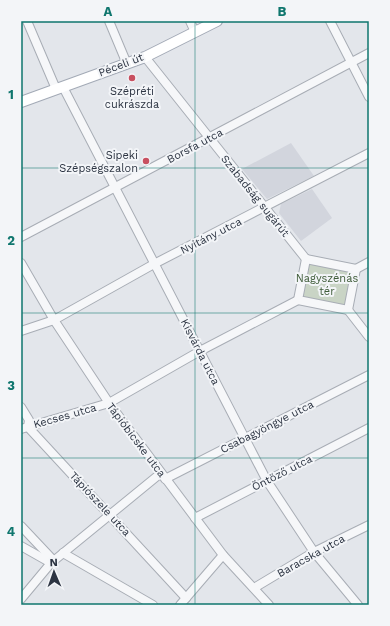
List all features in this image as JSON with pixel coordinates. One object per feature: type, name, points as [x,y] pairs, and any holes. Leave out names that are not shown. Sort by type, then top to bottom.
[{"type":"main road","name":"Péceli út","points":[[21,102],[145,57],[217,21]]},
{"type":"street","name":"Kisvárda utca","points":[[27,21],[59,88],[115,188],[267,481],[314,552],[358,605]]},
{"type":"street","points":[[109,21],[127,64]]},
{"type":"street","points":[[190,21],[195,32]]},
{"type":"street","points":[[330,21],[369,97]]},
{"type":"street","name":"Borsfa utca","points":[[21,237],[369,53]]},
{"type":"street","name":"Szabadság sugárút","points":[[145,57],[306,259]]},
{"type":"street","name":"Nyitány utca","points":[[21,331],[54,320],[154,264],[369,153]]},
{"type":"street","points":[[369,262],[356,268],[306,259],[298,300],[348,310],[369,337]]},
{"type":"street","name":"Tápióbicske utca","points":[[21,263],[54,320],[109,403],[223,555],[269,605]]},
{"type":"street","points":[[348,310],[356,268]]},
{"type":"street","name":"Kecses utca","points":[[25,428],[109,403],[200,352],[298,300]]},
{"type":"street","name":"Csabagyöngye utca","points":[[21,599],[53,562],[63,553],[163,476],[245,439],[369,375]]},
{"type":"street","name":"Tápiószele utca","points":[[21,407],[29,420],[25,428],[110,516],[186,598]]},
{"type":"street","name":"Öntöző utca","points":[[196,518],[369,428]]},
{"type":"street","name":"Baracska utca","points":[[254,588],[314,552],[369,524]]},
{"type":"street","points":[[21,526],[53,562]]},
{"type":"street","points":[[21,546],[53,562]]},
{"type":"street","points":[[63,553],[152,605]]},
{"type":"street","points":[[180,605],[223,555]]},
{"type":"shaded area","points":[[291,143],[314,176],[267,199],[242,169]]},
{"type":"shaded area","points":[[312,189],[332,218],[301,241],[279,213],[281,204]]},
{"type":"green space","name":"Nagyszénás tér","points":[[306,259],[356,269],[348,310],[298,300]]},
{"type":"place","name":"Szépréti cukrászda","points":[[132,78]]},
{"type":"place","name":"Sipeki Szépségszalon","points":[[146,161]]}]
